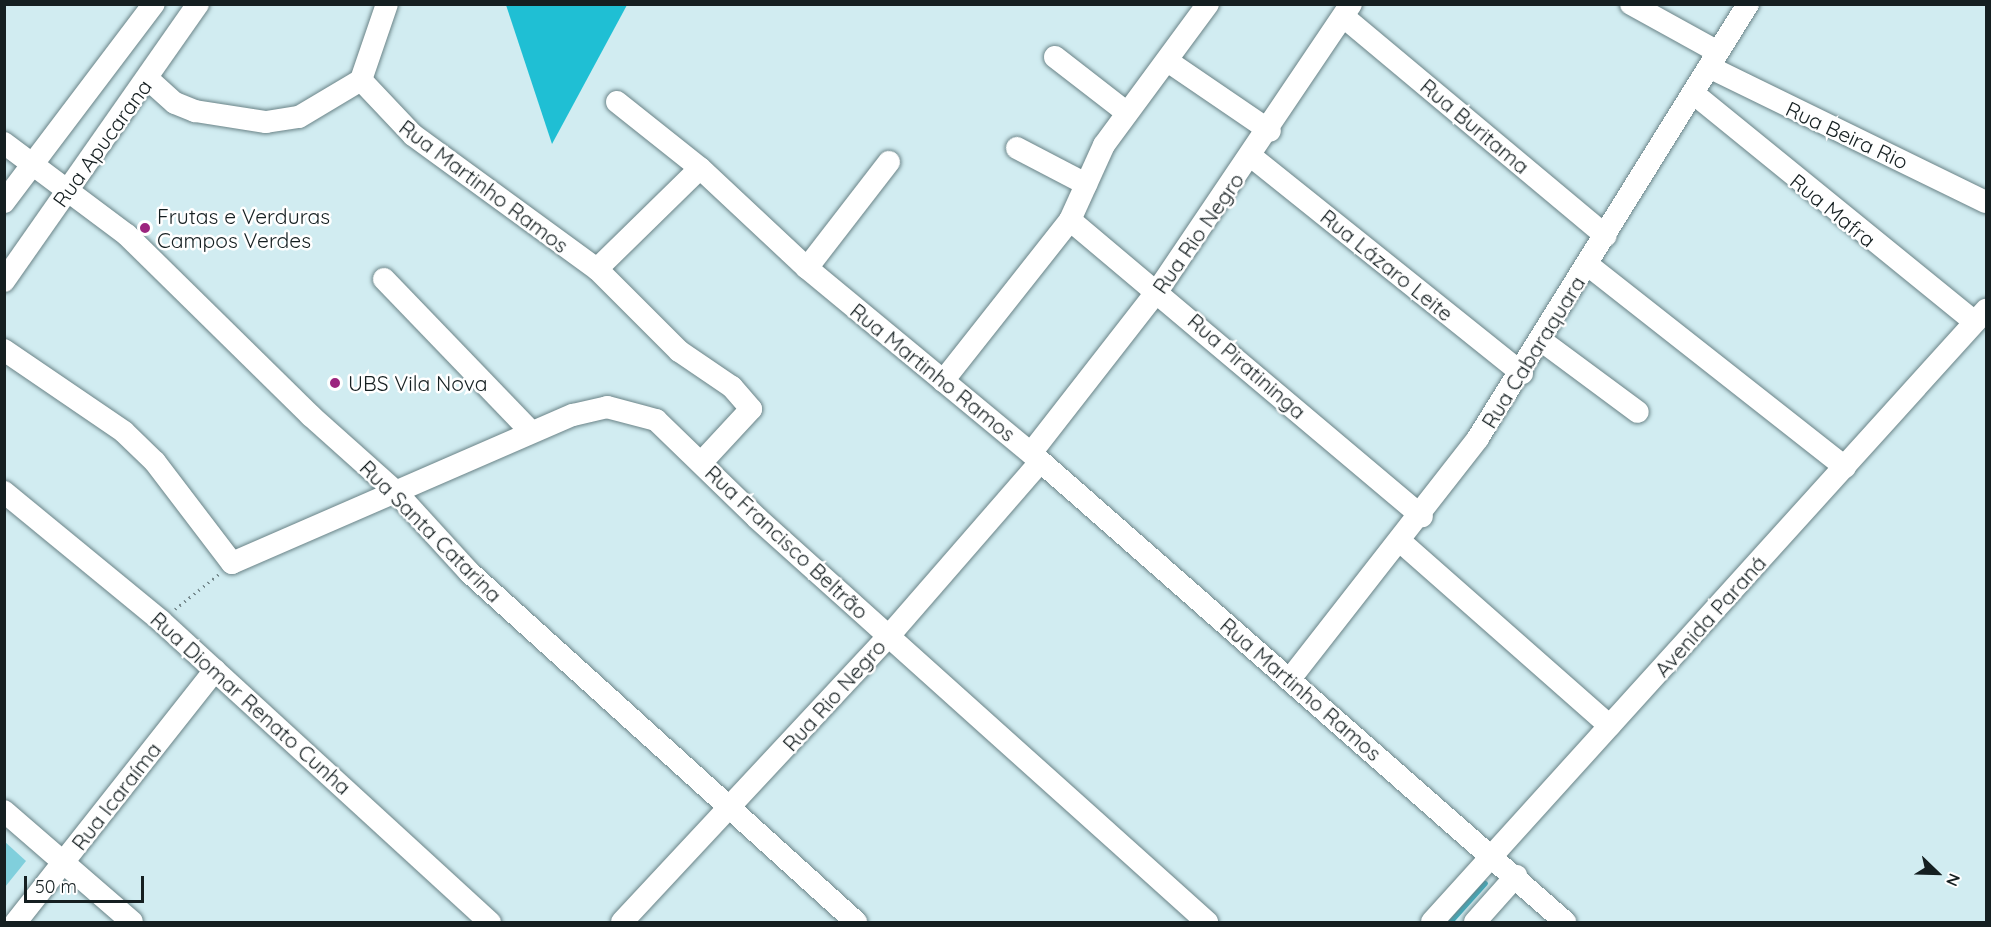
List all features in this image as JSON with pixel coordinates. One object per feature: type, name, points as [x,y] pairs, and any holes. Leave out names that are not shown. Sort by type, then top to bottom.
[{"type":"street","points":[[4,202],[37,165],[154,4]]},
{"type":"street","points":[[148,79],[175,103],[195,111],[266,122],[299,117],[361,80],[387,4]]},
{"type":"street","points":[[943,381],[1070,220],[1086,184],[1126,112],[1168,62],[1208,4]]},
{"type":"street","points":[[1631,4],[1714,59]]},
{"type":"street","name":"Rua Cabaraquara","points":[[1290,679],[1422,516],[1522,373],[1748,4]]},
{"type":"street","name":"Rua Apucarana","points":[[4,281],[64,187],[148,79],[197,5]]},
{"type":"street","name":"Rua Rio Negro","points":[[622,922],[731,808],[888,637],[1036,458],[1252,157],[1347,11]]},
{"type":"street","name":"Rua Buritama","points":[[1347,11],[1606,236]]},
{"type":"street","points":[[1055,57],[1126,112]]},
{"type":"street","name":"Rua Beira Rio","points":[[1714,59],[1986,202]]},
{"type":"street","points":[[1168,62],[1270,130]]},
{"type":"street","name":"Rua Martinho Ramos","points":[[361,80],[412,135],[597,269],[679,351],[732,387],[751,408],[702,462]]},
{"type":"street","name":"Rua Mafra","points":[[1694,93],[1981,316]]},
{"type":"street","name":"Rua Martinho Ramos","points":[[617,102],[700,168],[807,268],[1036,458],[1516,876],[1564,922]]},
{"type":"street","name":"Rua Santa Catarina","points":[[4,144],[37,165],[127,235],[396,492],[469,572],[856,922]]},
{"type":"street","points":[[1017,148],[1086,184]]},
{"type":"street","name":"Rua Lázaro Leite","points":[[1252,157],[1522,373]]},
{"type":"street","points":[[807,268],[889,162]]},
{"type":"street","points":[[597,269],[700,168]]},
{"type":"street","name":"Rua Piratininga","points":[[1070,220],[1158,290],[1422,516]]},
{"type":"street","points":[[1588,264],[1845,467]]},
{"type":"street","points":[[384,279],[531,432]]},
{"type":"street","name":"Avenida Paraná","points":[[1432,922],[1981,316]]},
{"type":"street","points":[[1542,341],[1638,412]]},
{"type":"street","points":[[4,350],[124,432],[155,462],[232,563]]},
{"type":"street","name":"Rua Francisco Beltrão","points":[[232,563],[531,432],[592,410],[625,410],[656,420],[888,637],[1207,922]]},
{"type":"street","name":"Rua Diomar Renato Cunha","points":[[4,492],[161,621],[490,922]]},
{"type":"street","points":[[1401,542],[1610,726]]},
{"type":"street","name":"Rua Icaraíma","points":[[16,922],[215,670]]},
{"type":"street","points":[[4,811],[132,922]]},
{"type":"street","points":[[1475,922],[1516,876]]},
{"type":"path","points":[[161,621],[232,563]]},
{"type":"shaded area","points":[[506,5],[627,5],[552,144]]},
{"type":"shaded area","points":[[4,841],[26,861],[5,887],[4,887]]},
{"type":"waterway","points":[[1450,922],[1485,883]]},
{"type":"place","name":"Frutas e Verduras Campos Verdes","points":[[145,228]]},
{"type":"place","name":"UBS Vila Nova","points":[[335,383]]}]
